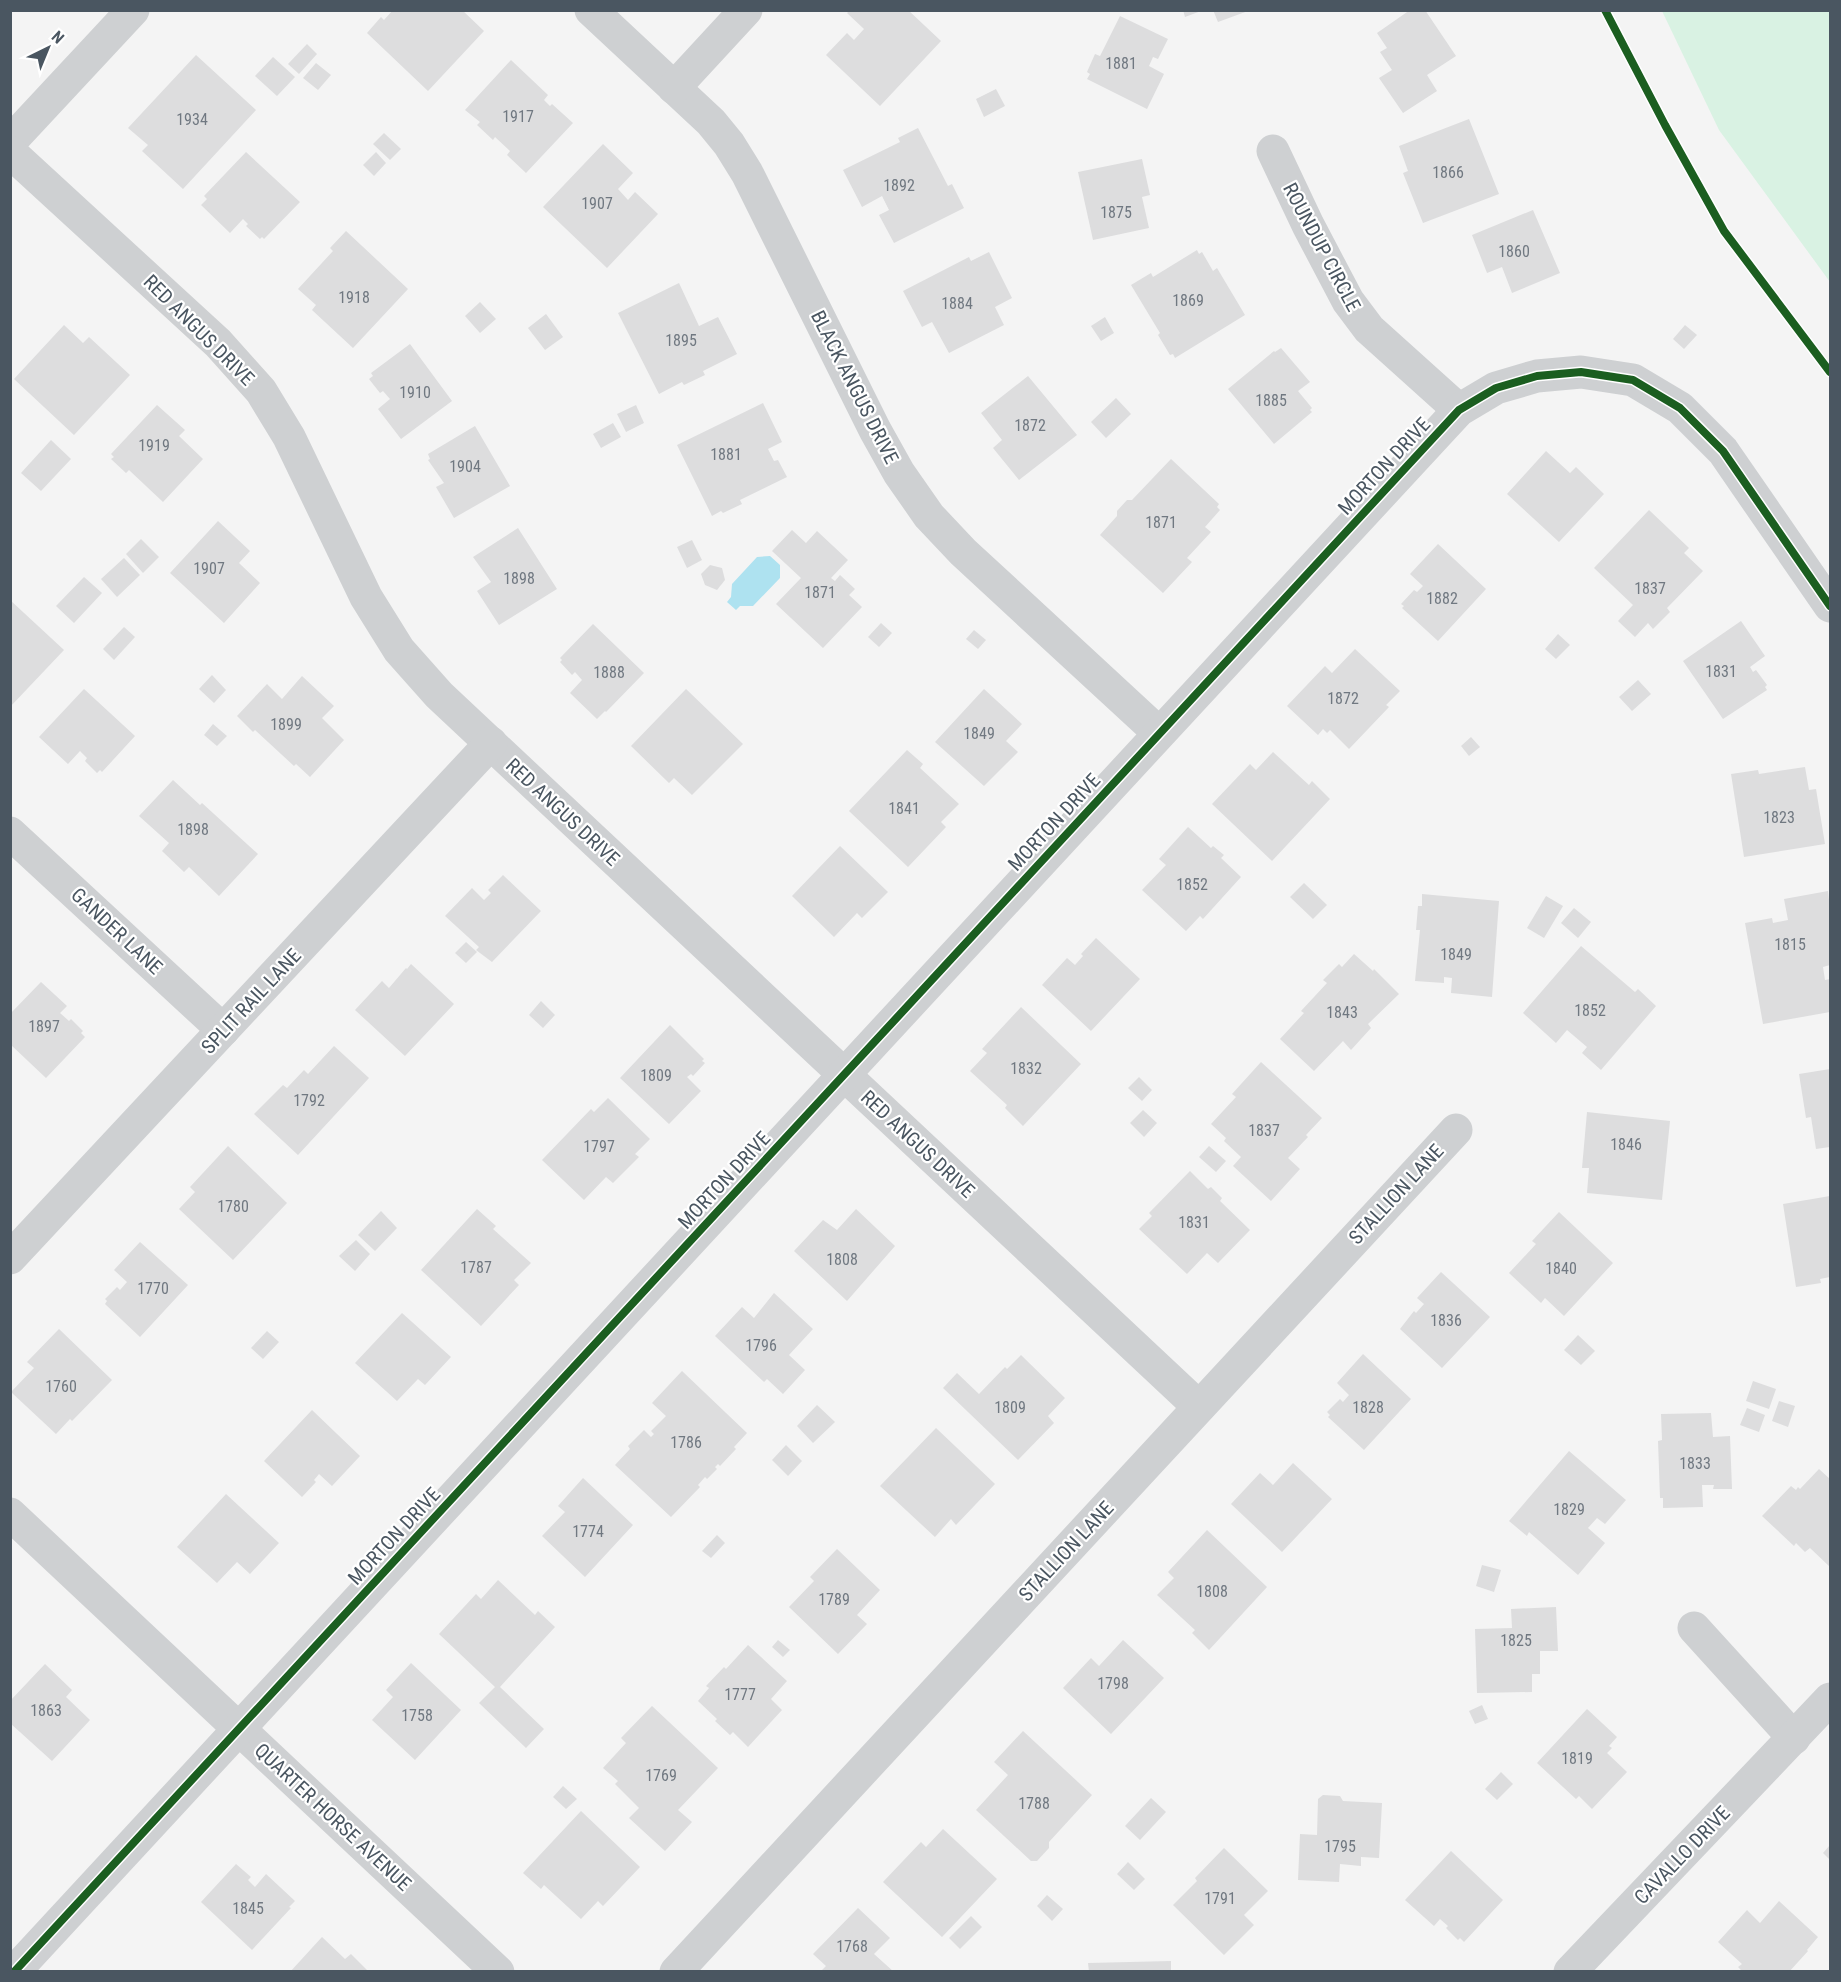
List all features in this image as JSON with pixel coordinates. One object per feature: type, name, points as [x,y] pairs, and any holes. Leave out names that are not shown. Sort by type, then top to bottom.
[{"type":"street","points":[[10,142],[133,10]]},
{"type":"street","name":"BLACK ANGUS DRIVE","points":[[591,10],[711,122],[729,144],[741,163],[875,430],[899,473],[929,516],[963,552],[1159,733]]},
{"type":"street","points":[[674,88],[746,10]]},
{"type":"street","name":"ROUNDUP CIRCLE","points":[[1273,151],[1348,301],[1369,329],[1459,410]]},
{"type":"street","name":"RED ANGUS DRIVE","points":[[10,152],[218,343],[261,391],[289,437],[366,597],[399,650],[439,695],[1199,1407]]},
{"type":"street","points":[[1459,410],[1496,388],[1537,376],[1581,372],[1633,380],[1680,408],[1723,451],[1830,606]]},
{"type":"street","name":"MORTON DRIVE","points":[[14,1971],[1459,410]]},
{"type":"street","name":"SPLIT RAIL LANE","points":[[10,1258],[491,743]]},
{"type":"street","name":"GANDER LANE","points":[[10,832],[223,1030]]},
{"type":"street","name":"STALLION LANE","points":[[676,1971],[1456,1130]]},
{"type":"street","name":"QUARTER HORSE AVENUE","points":[[10,1514],[498,1971]]},
{"type":"street","points":[[1694,1628],[1794,1738]]},
{"type":"street","name":"CAVALLO DRIVE","points":[[1570,1971],[1830,1699]]},
{"type":"green space","points":[[1662,11],[1830,11],[1830,282],[1719,130]]},
{"type":"water","points":[[770,556],[780,565],[780,578],[753,606],[740,606],[736,610],[727,602],[731,597],[732,584],[757,557]]},
{"type":"building","points":[[393,10],[462,10],[484,31],[428,91],[367,33],[381,17],[384,20]]},
{"type":"building","points":[[850,10],[908,10],[941,41],[880,106],[826,55],[847,33],[854,40],[864,29],[847,13]]},
{"type":"building","points":[[1183,10],[1201,10],[1201,11],[1185,17]]},
{"type":"building","points":[[1213,10],[1248,10],[1248,11],[1218,22]]},
{"type":"building","points":[[1410,10],[1425,10],[1456,56],[1427,75],[1437,91],[1403,113],[1379,78],[1392,70],[1380,52],[1387,48],[1377,33]]},
{"type":"building","points":[[1120,16],[1168,39],[1158,59],[1153,57],[1149,66],[1164,74],[1147,109],[1087,79],[1090,74],[1087,72],[1095,54],[1100,56]]},
{"type":"building","points":[[307,44],[317,54],[299,74],[288,64]]},
{"type":"building","points":[[196,55],[256,110],[183,189],[142,151],[148,145],[128,128]]},
{"type":"building","points":[[273,57],[295,77],[277,96],[255,76]]},
{"type":"building","points":[[511,60],[548,95],[544,100],[550,106],[552,104],[573,123],[526,173],[507,155],[510,151],[495,137],[493,140],[477,125],[480,122],[465,110]]},
{"type":"building","points":[[316,63],[331,75],[318,90],[303,78]]},
{"type":"building","points":[[996,89],[1005,106],[984,117],[976,99]]},
{"type":"building","points":[[1469,119],[1499,194],[1423,223],[1403,173],[1408,171],[1399,146]]},
{"type":"building","points":[[918,128],[948,186],[952,184],[964,208],[894,243],[879,215],[889,210],[882,196],[862,207],[843,170],[900,142],[898,138]]},
{"type":"building","points":[[384,133],[401,149],[390,160],[373,144]]},
{"type":"building","points":[[603,144],[633,173],[618,189],[628,200],[635,192],[658,214],[607,268],[543,207]]},
{"type":"building","points":[[246,152],[300,202],[264,239],[262,237],[260,239],[246,226],[248,224],[243,219],[230,233],[201,205],[207,199],[204,196]]},
{"type":"building","points":[[376,152],[386,163],[374,176],[363,165]]},
{"type":"building","points":[[1142,159],[1150,195],[1142,197],[1149,228],[1093,240],[1078,172]]},
{"type":"building","points":[[1533,210],[1560,273],[1512,293],[1502,267],[1487,273],[1472,235]]},
{"type":"building","points":[[346,231],[408,289],[353,348],[312,310],[316,305],[298,289],[333,251],[330,248]]},
{"type":"building","points":[[1197,250],[1199,254],[1202,252],[1213,271],[1217,268],[1245,315],[1175,358],[1173,354],[1170,355],[1158,335],[1160,333],[1131,285],[1151,273],[1153,277]]},
{"type":"building","points":[[989,252],[1012,298],[995,307],[1004,325],[949,353],[932,322],[922,327],[903,291],[969,257],[971,261]]},
{"type":"building","points":[[679,283],[699,326],[718,317],[737,354],[703,371],[705,375],[684,385],[682,382],[659,394],[618,313]]},
{"type":"building","points":[[480,302],[496,319],[480,333],[465,316]]},
{"type":"building","points":[[546,314],[563,337],[545,350],[528,328]]},
{"type":"building","points":[[1105,317],[1114,333],[1101,341],[1091,326]]},
{"type":"building","points":[[64,325],[83,343],[89,337],[130,375],[74,435],[14,379]]},
{"type":"building","points":[[1685,325],[1697,335],[1684,349],[1673,339]]},
{"type":"building","points":[[410,344],[452,401],[401,439],[378,409],[390,399],[383,391],[380,393],[369,379],[373,376],[371,373]]},
{"type":"building","points":[[1281,348],[1310,382],[1298,391],[1312,408],[1310,410],[1312,412],[1274,444],[1228,389],[1274,351]]},
{"type":"building","points":[[1028,376],[1077,435],[1019,480],[993,448],[1002,440],[981,413]]},
{"type":"building","points":[[1116,398],[1131,414],[1106,438],[1091,422]]},
{"type":"building","points":[[763,403],[782,442],[768,449],[774,461],[778,460],[787,477],[740,500],[742,504],[712,516],[677,445]]},
{"type":"building","points":[[157,405],[185,430],[179,436],[203,459],[163,502],[129,470],[126,473],[111,459],[114,457],[111,454]]},
{"type":"building","points":[[636,405],[644,423],[626,432],[617,414]]},
{"type":"building","points":[[613,423],[621,437],[601,448],[593,434]]},
{"type":"building","points":[[475,426],[510,486],[454,518],[436,487],[444,483],[428,460],[430,459],[428,454]]},
{"type":"building","points":[[51,440],[71,459],[41,491],[21,473]]},
{"type":"building","points":[[1546,451],[1570,473],[1576,467],[1604,494],[1559,542],[1507,494]]},
{"type":"building","points":[[1171,459],[1219,504],[1217,507],[1220,510],[1205,527],[1211,532],[1187,558],[1192,562],[1163,593],[1100,535],[1117,516],[1117,511],[1127,500],[1132,500]]},
{"type":"building","points":[[1649,510],[1689,548],[1684,553],[1703,571],[1667,608],[1670,612],[1653,629],[1648,623],[1635,637],[1618,621],[1633,605],[1594,568]]},
{"type":"building","points":[[218,521],[250,551],[239,563],[260,583],[224,623],[170,573]]},
{"type":"building","points":[[518,528],[557,589],[499,625],[477,591],[491,582],[473,557]]},
{"type":"building","points":[[792,530],[806,543],[817,531],[848,560],[831,578],[835,581],[840,575],[855,589],[849,595],[862,607],[823,648],[776,604],[801,578],[772,551]]},
{"type":"building","points":[[141,539],[159,557],[143,573],[126,554]]},
{"type":"building","points":[[692,540],[702,560],[687,568],[677,547]]},
{"type":"building","points":[[1438,544],[1486,589],[1438,641],[1402,608],[1404,606],[1401,604],[1414,590],[1417,592],[1423,586],[1410,574]]},
{"type":"building","points":[[124,558],[140,575],[117,597],[101,579]]},
{"type":"building","points":[[710,565],[722,568],[725,580],[717,590],[705,585],[701,574]]},
{"type":"building","points":[[84,577],[102,593],[74,623],[56,606]]},
{"type":"building","points":[[10,600],[64,650],[10,707]]},
{"type":"building","points":[[1741,621],[1765,656],[1750,667],[1753,672],[1756,670],[1767,685],[1765,687],[1767,690],[1723,719],[1683,661]]},
{"type":"building","points":[[881,623],[892,633],[879,647],[868,637]]},
{"type":"building","points":[[593,624],[644,673],[597,719],[570,693],[582,680],[575,672],[572,675],[560,662],[562,660],[560,658]]},
{"type":"building","points":[[124,627],[135,637],[114,660],[103,649]]},
{"type":"building","points":[[974,630],[986,640],[978,649],[966,639]]},
{"type":"building","points":[[1558,634],[1570,645],[1556,659],[1545,649]]},
{"type":"building","points":[[1355,649],[1400,691],[1386,705],[1389,707],[1349,749],[1330,730],[1327,733],[1323,729],[1318,735],[1287,706],[1325,666],[1332,673]]},
{"type":"building","points":[[212,675],[226,690],[214,703],[199,689]]},
{"type":"building","points":[[302,676],[334,706],[322,718],[344,740],[310,777],[296,764],[294,766],[255,730],[253,732],[237,716],[267,684],[282,699]]},
{"type":"building","points":[[1638,680],[1651,694],[1632,711],[1619,697]]},
{"type":"building","points":[[84,689],[135,736],[102,772],[100,770],[97,773],[85,761],[87,758],[80,751],[68,764],[39,737]]},
{"type":"building","points":[[686,689],[743,744],[692,795],[674,778],[669,783],[631,746]]},
{"type":"building","points":[[984,689],[1022,724],[1006,741],[1018,752],[984,786],[935,742]]},
{"type":"building","points":[[213,724],[227,736],[217,746],[204,735]]},
{"type":"building","points":[[1471,737],[1480,747],[1469,756],[1461,746]]},
{"type":"building","points":[[907,750],[923,764],[920,768],[959,804],[941,822],[946,827],[908,867],[849,811]]},
{"type":"building","points":[[1273,752],[1309,785],[1312,781],[1330,799],[1272,861],[1212,804],[1250,764],[1256,770]]},
{"type":"building","points":[[1805,767],[1809,790],[1816,789],[1825,844],[1744,857],[1731,774],[1758,770],[1759,774]]},
{"type":"building","points":[[173,780],[258,854],[219,896],[189,867],[184,872],[162,851],[169,843],[139,816]]},
{"type":"building","points":[[1188,827],[1211,848],[1213,846],[1224,855],[1221,858],[1241,877],[1203,919],[1200,916],[1186,931],[1142,890],[1166,865],[1159,859]]},
{"type":"building","points":[[840,846],[888,892],[862,918],[857,913],[834,937],[792,896]]},
{"type":"building","points":[[503,875],[541,911],[492,962],[476,950],[479,947],[445,916],[472,888],[484,900],[491,893],[488,890]]},
{"type":"building","points":[[1304,883],[1327,905],[1313,919],[1290,897]]},
{"type":"building","points":[[1828,891],[1830,965],[1823,967],[1825,980],[1830,979],[1830,1012],[1763,1024],[1745,923],[1772,918],[1773,923],[1788,920],[1784,899]]},
{"type":"building","points":[[1422,894],[1499,901],[1492,997],[1451,993],[1452,978],[1444,977],[1444,983],[1415,981],[1420,930],[1416,930],[1418,906],[1422,906]]},
{"type":"building","points":[[1546,896],[1563,906],[1544,938],[1527,928]]},
{"type":"building","points":[[1574,908],[1591,922],[1578,938],[1561,923]]},
{"type":"building","points":[[1096,938],[1140,979],[1091,1031],[1042,985],[1067,958],[1075,965],[1083,956],[1081,954]]},
{"type":"building","points":[[466,942],[477,952],[466,963],[455,953]]},
{"type":"building","points":[[1581,946],[1635,992],[1638,989],[1656,1006],[1601,1070],[1582,1053],[1587,1047],[1567,1030],[1556,1043],[1523,1013]]},
{"type":"building","points":[[1354,954],[1373,971],[1374,969],[1399,994],[1368,1024],[1371,1028],[1351,1050],[1343,1041],[1314,1071],[1280,1039],[1304,1013],[1301,1011],[1327,983],[1323,980],[1339,964],[1342,967]]},
{"type":"building","points":[[411,964],[454,1004],[405,1056],[355,1010],[382,981],[389,988]]},
{"type":"building","points":[[41,982],[67,1006],[60,1013],[69,1021],[71,1019],[83,1031],[81,1033],[85,1037],[46,1078],[10,1044],[10,1014]]},
{"type":"building","points":[[541,1001],[555,1015],[543,1028],[529,1015]]},
{"type":"building","points":[[1021,1007],[1081,1064],[1023,1126],[1005,1108],[1007,1105],[970,1071],[987,1053],[982,1049]]},
{"type":"building","points":[[670,1025],[704,1059],[702,1061],[705,1063],[693,1076],[691,1074],[687,1077],[701,1091],[669,1124],[620,1078]]},
{"type":"building","points":[[334,1046],[369,1078],[298,1155],[254,1114],[283,1085],[287,1088],[304,1070],[308,1074]]},
{"type":"building","points":[[1261,1062],[1322,1118],[1288,1158],[1300,1169],[1271,1201],[1233,1166],[1241,1157],[1224,1141],[1226,1138],[1211,1124],[1236,1097],[1232,1094]]},
{"type":"building","points":[[1830,1069],[1830,1147],[1816,1149],[1811,1117],[1806,1118],[1799,1074]]},
{"type":"building","points":[[1139,1077],[1152,1090],[1142,1101],[1128,1088]]},
{"type":"building","points":[[608,1098],[650,1139],[635,1154],[639,1157],[613,1183],[606,1177],[584,1200],[542,1160],[591,1109],[594,1112]]},
{"type":"building","points":[[1143,1110],[1157,1123],[1144,1137],[1130,1123]]},
{"type":"building","points":[[1587,1112],[1670,1121],[1662,1200],[1587,1193],[1589,1168],[1582,1168]]},
{"type":"building","points":[[228,1146],[287,1203],[233,1260],[179,1209],[195,1192],[190,1187]]},
{"type":"building","points":[[1209,1146],[1226,1161],[1216,1172],[1199,1157]]},
{"type":"building","points":[[1190,1171],[1208,1189],[1211,1187],[1222,1198],[1220,1201],[1250,1230],[1218,1263],[1207,1253],[1187,1274],[1139,1229],[1152,1216],[1149,1213]]},
{"type":"building","points":[[1830,1196],[1830,1277],[1820,1279],[1821,1283],[1796,1287],[1783,1204]]},
{"type":"building","points":[[477,1209],[496,1226],[493,1229],[531,1263],[514,1280],[519,1285],[481,1326],[421,1270]]},
{"type":"building","points":[[856,1209],[895,1246],[847,1301],[794,1251],[823,1220],[837,1230]]},
{"type":"building","points":[[381,1211],[397,1228],[375,1251],[358,1235]]},
{"type":"building","points":[[1559,1212],[1613,1263],[1564,1316],[1545,1298],[1541,1303],[1509,1273],[1536,1244],[1532,1241]]},
{"type":"building","points":[[356,1240],[370,1254],[355,1271],[339,1256]]},
{"type":"building","points":[[140,1242],[188,1285],[140,1337],[105,1304],[107,1301],[105,1299],[117,1287],[120,1290],[127,1282],[114,1270]]},
{"type":"building","points":[[1441,1272],[1490,1317],[1442,1368],[1400,1329],[1414,1311],[1416,1313],[1424,1304],[1417,1298]]},
{"type":"building","points":[[774,1293],[813,1329],[789,1355],[805,1370],[783,1394],[767,1379],[764,1382],[715,1336],[742,1307],[754,1318]]},
{"type":"building","points":[[402,1313],[451,1357],[425,1385],[418,1379],[397,1401],[355,1363]]},
{"type":"building","points":[[59,1329],[112,1380],[56,1434],[11,1392],[34,1368],[27,1362]]},
{"type":"building","points":[[267,1331],[279,1342],[263,1359],[251,1348]]},
{"type":"building","points":[[1578,1335],[1595,1351],[1581,1365],[1564,1350]]},
{"type":"building","points":[[1363,1354],[1411,1399],[1364,1450],[1328,1417],[1330,1415],[1327,1412],[1340,1399],[1343,1402],[1349,1395],[1337,1383]]},
{"type":"building","points":[[1021,1355],[1065,1398],[1048,1416],[1054,1423],[1018,1460],[943,1388],[957,1373],[979,1394],[1005,1367],[1007,1369]]},
{"type":"building","points":[[682,1371],[747,1433],[734,1447],[736,1449],[720,1466],[718,1464],[715,1467],[717,1469],[707,1479],[705,1477],[698,1485],[700,1487],[671,1517],[615,1465],[630,1449],[628,1446],[644,1430],[651,1437],[654,1434],[651,1431],[666,1416],[652,1403]]},
{"type":"building","points":[[1753,1381],[1776,1389],[1769,1409],[1746,1401]]},
{"type":"building","points":[[1779,1401],[1795,1406],[1788,1427],[1772,1421]]},
{"type":"building","points":[[817,1405],[835,1422],[813,1443],[797,1426]]},
{"type":"building","points":[[1747,1408],[1765,1415],[1759,1432],[1740,1425]]},
{"type":"building","points":[[312,1410],[360,1456],[332,1486],[319,1474],[314,1480],[316,1482],[302,1497],[264,1461]]},
{"type":"building","points":[[1711,1413],[1713,1437],[1730,1436],[1732,1489],[1713,1489],[1714,1485],[1702,1485],[1703,1507],[1663,1508],[1663,1498],[1660,1498],[1658,1441],[1662,1440],[1661,1414]]},
{"type":"building","points":[[936,1428],[995,1484],[956,1525],[951,1519],[935,1537],[880,1486]]},
{"type":"building","points":[[786,1445],[802,1461],[788,1476],[772,1460]]},
{"type":"building","points":[[1569,1451],[1626,1500],[1605,1524],[1597,1518],[1588,1528],[1605,1543],[1578,1575],[1529,1532],[1527,1536],[1509,1521]]},
{"type":"building","points":[[1293,1463],[1332,1499],[1282,1552],[1231,1504],[1260,1473],[1273,1485]]},
{"type":"building","points":[[1819,1469],[1830,1479],[1830,1567],[1810,1548],[1805,1552],[1796,1543],[1794,1546],[1762,1516],[1791,1486],[1796,1490],[1798,1487],[1800,1489]]},
{"type":"building","points":[[583,1478],[633,1525],[585,1577],[542,1536],[565,1512],[558,1506]]},
{"type":"building","points":[[226,1494],[279,1543],[250,1574],[237,1562],[217,1583],[177,1547]]},
{"type":"building","points":[[1207,1530],[1267,1587],[1209,1650],[1192,1633],[1195,1630],[1157,1595],[1174,1578],[1168,1572]]},
{"type":"building","points":[[717,1535],[725,1543],[711,1558],[702,1551]]},
{"type":"building","points":[[837,1549],[880,1590],[857,1615],[867,1624],[838,1654],[789,1607],[814,1581],[810,1577]]},
{"type":"building","points":[[1482,1565],[1501,1570],[1494,1592],[1476,1586]]},
{"type":"building","points":[[498,1580],[535,1615],[538,1611],[555,1627],[500,1687],[544,1729],[526,1748],[479,1703],[495,1687],[439,1634],[476,1594],[481,1599]]},
{"type":"building","points":[[1556,1607],[1558,1651],[1540,1651],[1540,1674],[1532,1674],[1532,1692],[1477,1693],[1475,1629],[1512,1628],[1511,1609]]},
{"type":"building","points":[[778,1640],[790,1650],[783,1657],[772,1647]]},
{"type":"building","points":[[1123,1640],[1164,1678],[1111,1734],[1063,1688],[1091,1658],[1099,1666]]},
{"type":"building","points":[[748,1645],[787,1681],[771,1699],[782,1710],[748,1747],[733,1732],[730,1735],[698,1701],[709,1688],[706,1686],[724,1667],[726,1669]]},
{"type":"building","points":[[411,1663],[461,1710],[415,1760],[372,1720],[393,1697],[386,1690]]},
{"type":"building","points":[[45,1664],[72,1690],[66,1697],[90,1720],[52,1761],[10,1723],[10,1701]]},
{"type":"building","points":[[1482,1705],[1488,1719],[1475,1724],[1469,1711]]},
{"type":"building","points":[[652,1706],[718,1768],[678,1810],[692,1822],[665,1851],[629,1818],[639,1808],[615,1784],[618,1781],[603,1768],[626,1743],[621,1738]]},
{"type":"building","points":[[1587,1709],[1617,1737],[1609,1746],[1612,1748],[1607,1753],[1627,1772],[1592,1809],[1579,1796],[1576,1799],[1537,1763]]},
{"type":"building","points":[[1023,1731],[1092,1795],[1049,1842],[1049,1848],[1037,1861],[1031,1861],[976,1810],[1008,1775],[994,1762]]},
{"type":"building","points":[[1501,1772],[1513,1784],[1497,1800],[1485,1789]]},
{"type":"building","points":[[563,1786],[577,1799],[566,1809],[553,1797]]},
{"type":"building","points":[[1323,1795],[1340,1796],[1343,1801],[1382,1803],[1379,1858],[1361,1857],[1361,1866],[1340,1864],[1339,1882],[1298,1880],[1300,1834],[1317,1835],[1318,1799]]},
{"type":"building","points":[[1151,1798],[1166,1812],[1140,1840],[1125,1826]]},
{"type":"building","points":[[581,1811],[640,1867],[603,1906],[598,1901],[581,1919],[544,1885],[541,1889],[523,1873]]},
{"type":"building","points":[[943,1829],[997,1879],[942,1937],[883,1882],[921,1842],[926,1847]]},
{"type":"building","points":[[1830,1845],[1830,1860],[1823,1853]]},
{"type":"building","points":[[1224,1848],[1268,1891],[1244,1915],[1254,1925],[1224,1955],[1173,1905],[1197,1881],[1195,1878]]},
{"type":"building","points":[[1451,1851],[1503,1900],[1464,1942],[1460,1938],[1458,1940],[1440,1919],[1434,1926],[1405,1900]]},
{"type":"building","points":[[1128,1862],[1145,1879],[1134,1890],[1117,1874]]},
{"type":"building","points":[[236,1864],[251,1877],[248,1880],[255,1887],[266,1874],[295,1901],[252,1950],[201,1902]]},
{"type":"building","points":[[1047,1895],[1063,1909],[1052,1921],[1037,1906]]},
{"type":"building","points":[[1779,1901],[1818,1937],[1789,1972],[1743,1972],[1738,1967],[1742,1964],[1718,1942],[1747,1910],[1760,1923]]},
{"type":"building","points":[[858,1908],[890,1938],[874,1954],[894,1972],[820,1972],[826,1966],[813,1954]]},
{"type":"building","points":[[971,1916],[982,1927],[960,1949],[949,1938]]},
{"type":"building","points":[[322,1937],[345,1959],[351,1954],[369,1972],[290,1972]]},
{"type":"building","points":[[1171,1961],[1171,1972],[1089,1972],[1088,1963]]},
{"type":"cycle path","points":[[1605,10],[1724,231],[1830,372]]},
{"type":"cycle path","points":[[14,1972],[1459,410],[1496,388],[1537,376],[1581,372],[1633,380],[1680,408],[1723,451],[1830,606]]}]
